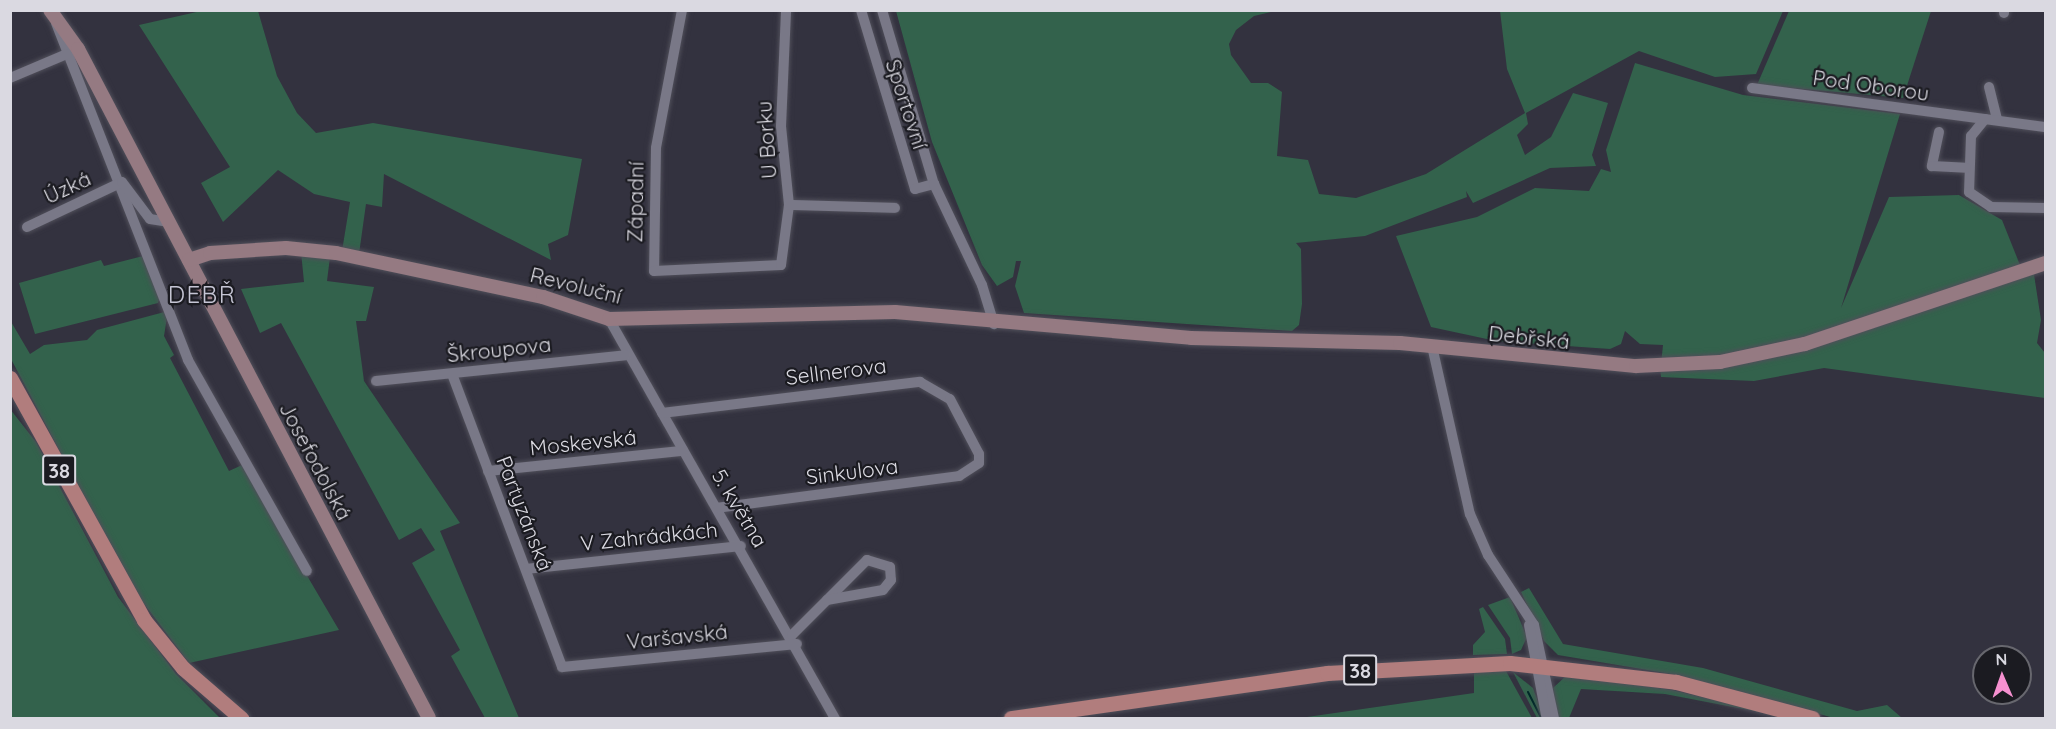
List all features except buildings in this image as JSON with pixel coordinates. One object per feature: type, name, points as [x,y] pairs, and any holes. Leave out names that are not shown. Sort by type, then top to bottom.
[{"type":"main road","name":"Josefodolská","points":[[52,13],[189,260],[429,718]]},
{"type":"main road","name":"Revoluční","points":[[189,260],[210,253],[286,248],[336,253],[543,297],[609,320],[860,311],[994,324]]},
{"type":"main road","name":"Debřská","points":[[994,324],[1432,346],[1573,363],[1720,362],[1887,320],[2046,263]]},
{"type":"main road","name":"38","points":[[10,378],[144,620],[196,682],[241,718]]},
{"type":"main road","name":"38","points":[[1011,718],[1327,674],[1540,665],[1676,682],[1812,718]]},
{"type":"street","name":"Západní","points":[[682,10],[656,148],[654,271],[781,265]]},
{"type":"street","name":"U Borku","points":[[781,265],[789,205],[781,126],[786,10]]},
{"type":"street","name":"Sportovní","points":[[861,10],[915,189],[934,184]]},
{"type":"street","name":"Sportovní","points":[[882,10],[934,184],[982,285],[994,324]]},
{"type":"street","name":"Josefodolská","points":[[52,13],[67,54],[123,182],[207,401],[307,571]]},
{"type":"street","points":[[10,78],[67,54]]},
{"type":"street","points":[[1989,87],[1991,119],[1971,136],[1966,168],[1969,192],[1984,205],[2046,208]]},
{"type":"street","name":"Pod Oborou","points":[[1752,88],[2046,127]]},
{"type":"street","name":"Pod Oborou","points":[[1939,132],[1932,166],[1966,168]]},
{"type":"street","name":"Josefodolská","points":[[123,182],[150,219],[168,222]]},
{"type":"street","name":"Úzká","points":[[27,227],[123,182]]},
{"type":"street","points":[[789,205],[895,208]]},
{"type":"street","name":"5. května","points":[[609,320],[626,355],[795,640],[835,718]]},
{"type":"street","points":[[1432,346],[1470,514],[1488,555],[1519,599],[1554,718]]},
{"type":"street","name":"Škroupova","points":[[376,381],[626,355]]},
{"type":"street","name":"Partyzánská","points":[[452,374],[561,667]]},
{"type":"street","name":"Sellnerova","points":[[662,413],[920,382],[950,399],[979,454]]},
{"type":"street","name":"Moskevská","points":[[488,471],[683,451]]},
{"type":"street","name":"Sinkulova","points":[[717,508],[959,476],[979,463],[979,454]]},
{"type":"street","name":"V Zahrádkách","points":[[526,569],[741,546]]},
{"type":"street","points":[[795,640],[827,600],[867,560],[890,567],[891,580],[883,590],[827,600]]},
{"type":"street","name":"Varšavská","points":[[561,667],[795,640]]},
{"type":"street","points":[[1540,665],[1548,718]]},
{"type":"green space","points":[[201,11],[258,11],[277,76],[297,113],[316,133],[373,123],[582,159],[568,235],[548,244],[551,260],[384,174],[382,207],[366,204],[359,254],[342,251],[350,202],[314,194],[278,170],[223,222],[201,183],[230,167],[139,25]]},
{"type":"green space","points":[[896,11],[1275,11],[1254,16],[1236,30],[1229,44],[1231,55],[1251,83],[1268,83],[1282,92],[1277,156],[1308,160],[1319,194],[1356,198],[1426,174],[1525,113],[1507,69],[1500,11],[1783,11],[1756,74],[1715,77],[1639,51],[1526,113],[1528,124],[1517,135],[1525,155],[1551,137],[1573,93],[1608,103],[1592,155],[1596,166],[1550,168],[1473,203],[1466,191],[1467,197],[1365,236],[1296,243],[1301,249],[1302,304],[1299,325],[1292,331],[1024,313],[1015,286],[1021,261],[1016,261],[1013,277],[997,286],[982,265],[932,142]]},
{"type":"green space","points":[[1789,11],[1931,11],[1903,98],[1757,85]]},
{"type":"green space","points":[[1635,63],[1743,95],[1900,114],[1841,308],[1889,197],[1959,195],[2002,220],[2020,265],[1778,350],[1661,364],[1663,345],[1640,344],[1625,331],[1621,344],[1610,349],[1496,341],[1431,327],[1396,236],[1477,217],[1535,188],[1589,191],[1601,169],[1611,172],[1606,150]]},
{"type":"green space","points":[[301,252],[330,257],[327,281],[374,287],[366,321],[356,321],[364,381],[460,523],[440,531],[519,718],[485,718],[451,656],[460,650],[412,563],[435,550],[421,528],[399,540],[281,323],[260,333],[241,289],[304,282]]},
{"type":"green space","points":[[147,255],[161,294],[158,303],[35,334],[19,283],[101,260],[104,266]]},
{"type":"green space","points":[[2033,268],[2041,320],[2037,343],[2045,353],[2045,398],[1824,368],[1754,381],[1661,377],[1660,367],[1746,360]]},
{"type":"green space","points":[[168,311],[164,336],[174,355],[170,358],[229,471],[242,465],[339,630],[189,663],[132,588],[11,359],[10,320],[30,354],[44,345],[87,340],[97,330]]},
{"type":"green space","points":[[10,409],[36,442],[118,597],[176,674],[220,718],[11,718]]},
{"type":"green space","points":[[1529,588],[1563,644],[1703,668],[1857,711],[1887,705],[1902,718],[1834,718],[1677,675],[1558,655],[1544,641],[1521,592]]},
{"type":"green space","points":[[1510,597],[1527,637],[1521,650],[1512,654],[1510,638],[1488,605]]},
{"type":"green space","points":[[1483,607],[1505,639],[1507,654],[1473,655],[1473,645],[1485,632],[1479,609]]},
{"type":"green space","points":[[1506,671],[1532,718],[1300,718],[1474,693],[1474,672]]},
{"type":"green space","points":[[1513,672],[1533,688],[1544,718],[1537,718]]},
{"type":"green space","points":[[1567,675],[1672,690],[1790,718],[1665,694],[1581,689],[1569,718],[1558,718],[1553,688]]},
{"type":"waterway","points":[[1528,692],[1541,718]]},
{"type":"district","name":"DEBŘ","points":[[202,295]]}]
